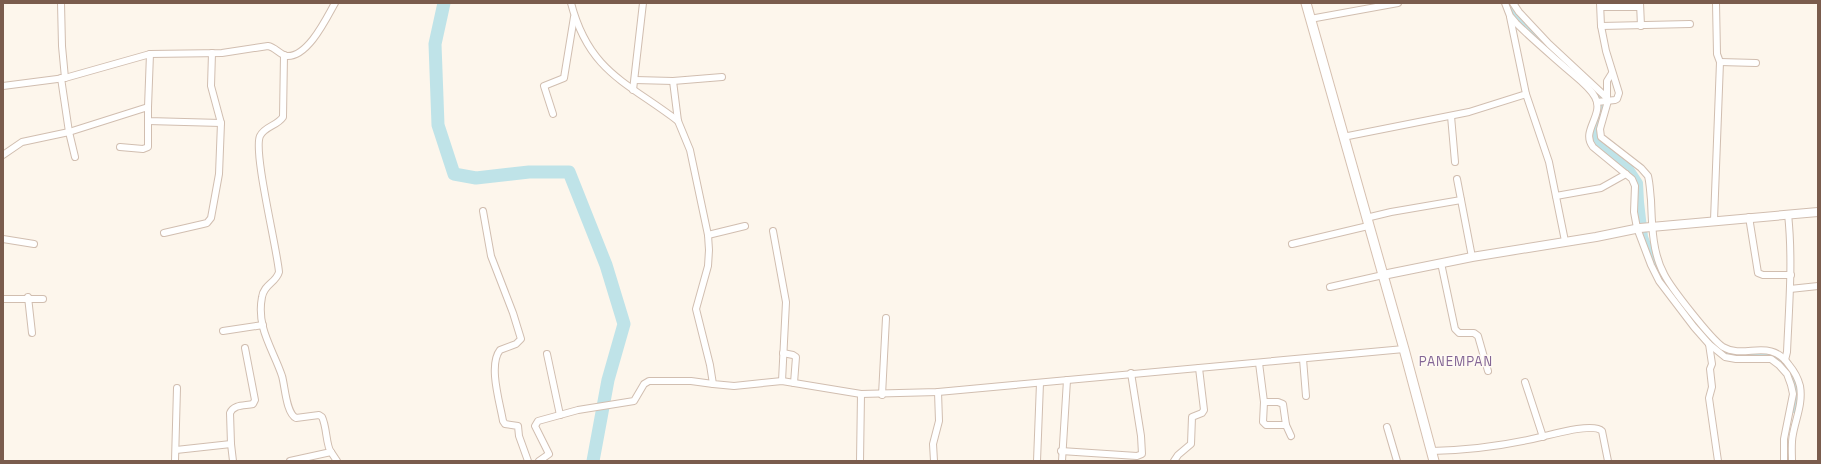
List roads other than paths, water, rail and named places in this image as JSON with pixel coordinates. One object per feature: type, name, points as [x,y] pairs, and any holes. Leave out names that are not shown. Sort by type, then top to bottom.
[{"type":"main road","points":[[1306,3],[1404,349],[1434,461]]},
{"type":"street","points":[[61,3],[63,78],[69,132],[75,157]]},
{"type":"street","points":[[3,86],[63,78],[150,54],[212,53],[268,46],[284,55],[293,55],[309,43],[319,31],[335,3]]},
{"type":"street","points":[[570,3],[574,17],[591,51],[605,68],[633,90],[678,121]]},
{"type":"street","points":[[633,90],[643,3]]},
{"type":"street","points":[[1310,19],[1398,3]]},
{"type":"street","points":[[1505,3],[1510,16],[1526,94],[1549,162],[1564,241]]},
{"type":"street","points":[[1513,3],[1519,12],[1603,101]]},
{"type":"street","points":[[1714,220],[1720,62],[1717,54],[1716,3]]},
{"type":"street","points":[[1510,16],[1526,34],[1603,101],[1615,100],[1619,96],[1601,26],[1601,5],[1640,5],[1641,26]]},
{"type":"street","points":[[553,114],[544,86],[547,83],[562,79],[565,75],[574,17]]},
{"type":"street","points":[[1601,26],[1690,24]]},
{"type":"street","points":[[164,233],[203,224],[211,220],[219,174],[221,123],[211,86],[212,53]]},
{"type":"street","points":[[120,147],[143,149],[148,147],[150,54]]},
{"type":"street","points":[[284,55],[283,117],[263,131],[259,139],[261,172],[279,272],[277,278],[267,285],[262,296],[261,309],[263,325],[267,342],[282,376],[291,413],[296,418],[319,415],[322,417],[327,428],[328,447],[337,461]]},
{"type":"street","points":[[1720,62],[1756,63]]},
{"type":"street","points":[[1612,73],[1608,81],[1603,101],[1600,129],[1601,136],[1641,168],[1648,176],[1645,227],[1656,276],[1685,309],[1722,346],[1735,351],[1771,350],[1780,354],[1790,379],[1793,394],[1784,439],[1784,461]]},
{"type":"street","points":[[635,80],[673,81],[722,77]]},
{"type":"street","points":[[673,81],[678,121],[690,150],[708,235],[708,266],[696,309],[710,365],[713,384]]},
{"type":"street","points":[[1343,137],[1469,112],[1526,94]]},
{"type":"street","points":[[1603,101],[1588,134],[1590,142],[1593,147],[1632,179],[1635,186],[1634,212],[1645,227],[1661,268],[1668,281],[1709,344],[1728,358],[1771,360],[1785,364],[1798,379],[1801,395],[1800,406],[1792,435],[1792,461]]},
{"type":"street","points":[[3,155],[22,142],[69,132],[148,107]]},
{"type":"street","points":[[1451,116],[1455,162]]},
{"type":"street","points":[[148,121],[221,123]]},
{"type":"street","points":[[1556,196],[1595,190],[1626,174]]},
{"type":"street","points":[[1457,179],[1472,257]]},
{"type":"street","points":[[1292,244],[1367,222],[1391,212],[1461,200]]},
{"type":"street","points":[[483,211],[491,256],[514,313],[521,339],[518,342],[503,348],[497,354],[495,374],[497,390],[503,422],[506,425],[518,426],[519,436],[528,461]]},
{"type":"street","points":[[1330,287],[1472,257],[1596,237],[1645,227],[1818,212]]},
{"type":"street","points":[[1785,364],[1791,275],[1791,242],[1788,214]]},
{"type":"street","points":[[1749,217],[1758,273],[1763,275],[1791,275]]},
{"type":"street","points":[[708,235],[745,226]]},
{"type":"street","points":[[773,232],[786,302],[782,381]]},
{"type":"street","points":[[3,239],[34,244]]},
{"type":"street","points":[[1441,263],[1455,328],[1459,333],[1474,333],[1478,336],[1488,371]]},
{"type":"street","points":[[1790,289],[1818,286]]},
{"type":"street","points":[[28,298],[32,333]]},
{"type":"street","points":[[3,299],[43,299]]},
{"type":"street","points":[[882,395],[886,318]]},
{"type":"street","points":[[224,331],[263,325]]},
{"type":"street","points":[[1709,344],[1712,364],[1710,369],[1712,387],[1709,398],[1718,461]]},
{"type":"street","points":[[233,461],[231,444],[231,410],[237,406],[252,405],[255,400],[245,348]]},
{"type":"street","points":[[539,461],[549,454],[536,427],[536,423],[587,408],[636,400],[644,384],[649,381],[691,381],[734,386],[782,381],[861,394],[882,395],[938,392],[1404,349]]},
{"type":"street","points":[[783,353],[796,357],[794,382]]},
{"type":"street","points":[[547,354],[560,415]]},
{"type":"street","points":[[1303,359],[1306,396]]},
{"type":"street","points":[[1259,363],[1264,402],[1262,419],[1264,424],[1286,425]]},
{"type":"street","points":[[1174,461],[1178,455],[1191,444],[1192,417],[1202,413],[1204,410],[1199,368]]},
{"type":"street","points":[[1061,451],[1116,458],[1140,456],[1142,453],[1141,436],[1132,374]]},
{"type":"street","points":[[1062,461],[1061,451],[1067,380]]},
{"type":"street","points":[[1525,382],[1543,437]]},
{"type":"street","points":[[1037,461],[1040,383]]},
{"type":"street","points":[[176,461],[177,388]]},
{"type":"street","points":[[934,461],[933,444],[939,421],[938,392]]},
{"type":"street","points":[[860,461],[861,394]]},
{"type":"street","points":[[1264,402],[1278,402],[1283,404],[1286,425],[1291,436]]},
{"type":"street","points":[[1387,427],[1397,461]]},
{"type":"street","points":[[1432,451],[1501,444],[1575,430],[1598,429],[1602,431],[1608,461]]},
{"type":"street","points":[[176,450],[231,444]]},
{"type":"street","points":[[290,461],[332,452]]},
{"type":"waterway","points":[[444,3],[435,44],[438,125],[454,174],[476,178],[529,172],[569,172],[606,265],[624,324],[608,380],[593,461]]},
{"type":"waterway","points":[[1509,3],[1514,13],[1577,74]]},
{"type":"waterway","points":[[1593,88],[1601,99],[1602,104],[1602,109],[1595,132],[1598,144],[1628,166],[1639,183],[1644,237],[1651,255],[1672,293],[1708,339],[1722,352],[1772,356],[1783,362],[1792,377],[1796,397],[1793,409]]},
{"type":"district","name":"PANEMPAN","points":[[1456,361]]}]
